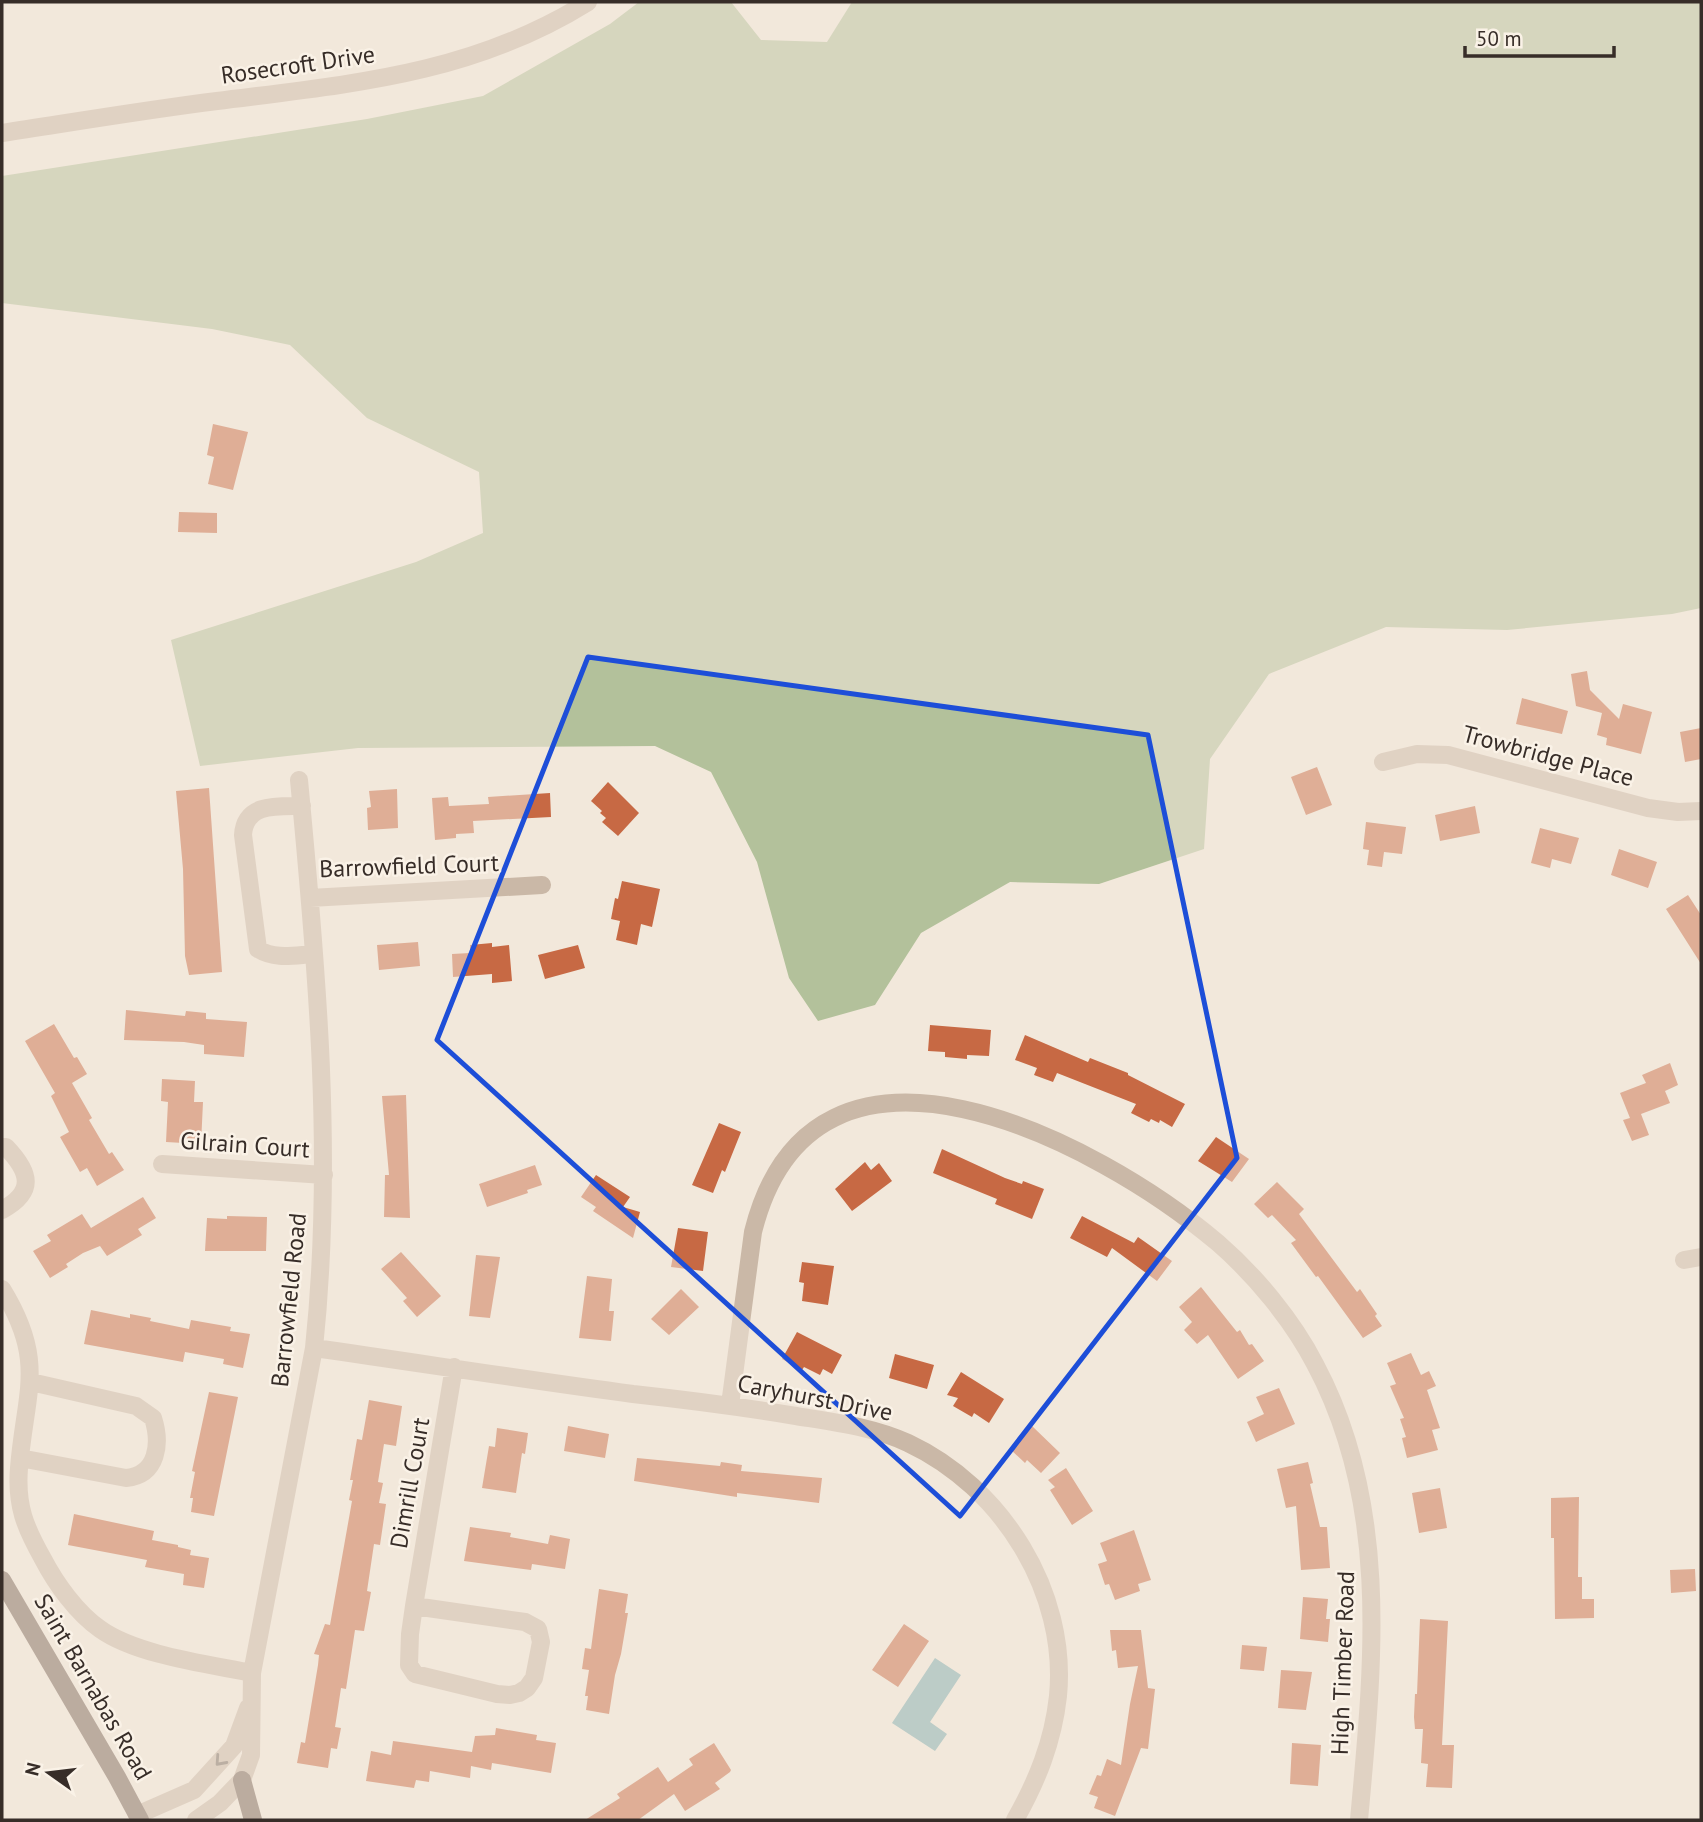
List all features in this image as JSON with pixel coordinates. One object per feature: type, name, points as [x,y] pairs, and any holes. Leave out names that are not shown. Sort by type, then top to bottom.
[{"type":"main road","name":"Saint Barnabas Road","points":[[2,1580],[139,1817]]},
{"type":"main road","points":[[242,1780],[253,1820]]},
{"type":"street","name":"Rosecroft Drive","points":[[2,133],[135,111],[399,76],[479,54],[523,36],[588,2]]},
{"type":"street","name":"Trowbridge Place","points":[[1382,762],[1417,754],[1448,755],[1648,808],[1678,812],[1701,811]]},
{"type":"street","name":"Barrowfield Court","points":[[299,780],[310,898],[542,885]]},
{"type":"street","points":[[302,806],[278,806],[256,811],[248,817],[243,835],[258,949],[266,954],[280,956],[314,954]]},
{"type":"street","name":"Barrowfield Road","points":[[196,1820],[220,1803],[242,1780],[251,1755],[253,1673],[314,1348],[324,1175],[322,1062],[310,898]]},
{"type":"street","name":"High Timber Road","points":[[730,1405],[752,1232],[774,1173],[799,1144],[852,1110],[874,1104],[895,1103],[956,1107],[977,1112],[1020,1125],[1078,1149],[1142,1189],[1219,1244],[1286,1317],[1317,1366],[1347,1438],[1365,1513],[1373,1613],[1367,1738],[1359,1820]]},
{"type":"street","points":[[2,1147],[6,1147],[14,1155],[26,1177],[26,1188],[20,1199],[2,1210]]},
{"type":"street","name":"Gilrain Court","points":[[163,1164],[324,1175]]},
{"type":"street","points":[[2,1289],[28,1346],[31,1382],[20,1458],[19,1502],[26,1525],[51,1573],[87,1618],[110,1636],[187,1660],[253,1673]]},
{"type":"street","name":"Caryhurst Drive","points":[[314,1348],[587,1388],[730,1405],[858,1427],[907,1442],[964,1479],[1008,1524],[1026,1554],[1045,1596],[1055,1637],[1058,1678],[1056,1707],[1043,1764],[1034,1787],[1015,1820]]},
{"type":"street","name":"Dimrill Court","points":[[414,1606],[525,1622],[538,1629],[541,1642],[534,1678],[527,1688],[510,1695],[415,1674],[409,1665],[414,1606],[454,1367]]},
{"type":"street","points":[[20,1458],[126,1478],[137,1477],[149,1468],[158,1438],[153,1418],[136,1406],[31,1382]]},
{"type":"street","name":"Barrowfield Road","points":[[139,1817],[194,1790],[234,1746],[251,1702]]},
{"type":"highlighted area","points":[[588,657],[1148,735],[1237,1158],[960,1516],[437,1040]]},
{"type":"green space","points":[[639,2],[731,2],[761,40],[827,42],[852,2],[1701,2],[1701,608],[1672,614],[1507,630],[1386,627],[1269,674],[1210,759],[1204,849],[1099,884],[1010,882],[921,933],[875,1005],[818,1021],[789,978],[757,862],[711,772],[655,746],[358,748],[200,766],[171,640],[416,562],[483,533],[479,472],[367,418],[290,345],[212,329],[2,303],[2,176],[367,119],[483,96],[610,24]]},
{"type":"water","points":[[935,1658],[961,1675],[930,1722],[947,1734],[935,1751],[892,1723]]},
{"type":"building","points":[[213,424],[248,432],[233,490],[208,484],[214,457],[207,455]]},
{"type":"building","points":[[179,512],[217,513],[217,533],[178,532]]},
{"type":"building","points":[[1587,671],[1590,690],[1619,719],[1623,704],[1652,712],[1641,754],[1606,745],[1607,738],[1597,735],[1602,713],[1576,706],[1571,674]]},
{"type":"building","points":[[1522,698],[1568,711],[1562,734],[1516,724]]},
{"type":"building","points":[[1701,728],[1701,759],[1685,762],[1680,732]]},
{"type":"building","points":[[1317,767],[1332,805],[1306,815],[1291,777]]},
{"type":"building","points":[[608,782],[639,813],[618,836],[602,822],[606,818],[591,801]]},
{"type":"building","points":[[209,788],[222,972],[189,975],[185,956],[183,869],[176,791]]},
{"type":"building","points":[[397,789],[398,828],[368,830],[367,808],[371,807],[369,791]]},
{"type":"building","points":[[550,793],[551,817],[473,821],[474,833],[456,834],[456,838],[435,840],[432,798],[448,797],[449,806],[489,804],[488,797]]},
{"type":"building","points":[[1475,806],[1480,833],[1440,841],[1435,815]]},
{"type":"building","points":[[1366,822],[1406,827],[1402,854],[1384,852],[1382,867],[1367,865],[1369,850],[1363,849]]},
{"type":"building","points":[[1540,828],[1579,838],[1571,864],[1552,859],[1550,868],[1531,863]]},
{"type":"building","points":[[1619,849],[1657,862],[1648,888],[1611,875]]},
{"type":"building","points":[[622,881],[660,889],[652,927],[641,924],[637,945],[616,940],[620,921],[611,919]]},
{"type":"building","points":[[1688,895],[1701,915],[1701,964],[1666,909]]},
{"type":"building","points":[[418,942],[420,966],[379,970],[377,945]]},
{"type":"building","points":[[492,943],[492,947],[509,945],[512,981],[492,983],[492,974],[453,977],[452,954],[470,953],[470,945]]},
{"type":"building","points":[[578,945],[585,968],[545,979],[538,955]]},
{"type":"building","points":[[126,1010],[185,1016],[186,1011],[206,1013],[206,1019],[247,1022],[244,1057],[204,1054],[204,1045],[184,1042],[124,1040]]},
{"type":"building","points":[[54,1024],[87,1074],[72,1083],[92,1118],[89,1120],[109,1154],[112,1152],[124,1170],[97,1186],[87,1168],[80,1172],[60,1137],[69,1132],[51,1096],[55,1093],[25,1041]]},
{"type":"building","points":[[930,1025],[991,1030],[989,1056],[967,1055],[967,1059],[945,1057],[945,1052],[928,1051]]},
{"type":"building","points":[[1025,1035],[1088,1062],[1090,1058],[1128,1073],[1185,1104],[1172,1127],[1160,1120],[1159,1123],[1151,1119],[1149,1122],[1131,1113],[1136,1104],[1057,1073],[1053,1082],[1034,1075],[1037,1068],[1015,1060]]},
{"type":"building","points":[[1670,1063],[1678,1085],[1665,1091],[1670,1103],[1641,1114],[1649,1135],[1632,1141],[1623,1120],[1630,1118],[1620,1093],[1646,1083],[1642,1075]]},
{"type":"building","points":[[162,1079],[195,1081],[194,1102],[203,1102],[201,1144],[166,1142],[168,1102],[161,1101]]},
{"type":"building","points":[[406,1095],[410,1218],[384,1217],[385,1175],[389,1175],[382,1096]]},
{"type":"building","points":[[719,1123],[741,1132],[725,1172],[722,1170],[713,1193],[692,1185]]},
{"type":"building","points":[[1216,1137],[1249,1159],[1232,1182],[1198,1161]]},
{"type":"building","points":[[942,1149],[1005,1178],[1044,1189],[1032,1219],[995,1204],[997,1199],[933,1173]]},
{"type":"building","points":[[865,1162],[871,1170],[879,1163],[892,1181],[852,1211],[835,1189]]},
{"type":"building","points":[[535,1165],[542,1185],[527,1190],[528,1193],[487,1207],[479,1184]]},
{"type":"building","points":[[596,1175],[630,1197],[623,1207],[640,1212],[633,1238],[593,1211],[596,1207],[581,1197]]},
{"type":"building","points":[[1277,1182],[1304,1209],[1299,1214],[1357,1292],[1360,1289],[1382,1326],[1363,1338],[1291,1243],[1296,1240],[1272,1215],[1268,1218],[1254,1204]]},
{"type":"building","points":[[143,1197],[156,1218],[138,1229],[142,1235],[107,1256],[100,1246],[83,1253],[66,1264],[68,1267],[50,1278],[33,1251],[51,1241],[47,1235],[82,1214],[91,1228]]},
{"type":"building","points":[[227,1216],[267,1217],[266,1251],[205,1251],[207,1218],[227,1219]]},
{"type":"building","points":[[1082,1216],[1134,1243],[1138,1237],[1172,1261],[1157,1281],[1112,1248],[1107,1257],[1070,1238]]},
{"type":"building","points":[[678,1228],[708,1232],[703,1271],[671,1267]]},
{"type":"building","points":[[401,1252],[441,1296],[417,1317],[403,1301],[407,1298],[381,1269]]},
{"type":"building","points":[[476,1255],[500,1257],[490,1318],[469,1316]]},
{"type":"building","points":[[802,1262],[834,1266],[828,1305],[802,1301],[804,1283],[799,1282]]},
{"type":"building","points":[[587,1276],[612,1279],[609,1311],[614,1311],[611,1341],[579,1338]]},
{"type":"building","points":[[1201,1287],[1264,1361],[1238,1379],[1208,1335],[1197,1344],[1184,1330],[1192,1322],[1179,1307]]},
{"type":"building","points":[[681,1289],[699,1307],[669,1335],[651,1319]]},
{"type":"building","points":[[91,1310],[130,1318],[130,1314],[151,1318],[150,1321],[189,1329],[191,1320],[231,1327],[230,1331],[250,1334],[243,1368],[223,1364],[224,1359],[185,1352],[183,1362],[84,1344]]},
{"type":"building","points":[[797,1332],[842,1355],[832,1374],[823,1369],[820,1375],[804,1367],[802,1370],[782,1359]]},
{"type":"building","points":[[1411,1353],[1421,1375],[1429,1371],[1436,1386],[1427,1390],[1440,1428],[1432,1430],[1438,1450],[1407,1458],[1402,1438],[1406,1437],[1400,1419],[1404,1418],[1390,1386],[1396,1384],[1387,1363]]},
{"type":"building","points":[[895,1354],[934,1365],[927,1389],[889,1378]]},
{"type":"building","points":[[961,1372],[1004,1399],[989,1423],[974,1413],[972,1417],[953,1406],[958,1398],[947,1395]]},
{"type":"building","points":[[1279,1388],[1295,1424],[1256,1442],[1247,1422],[1264,1414],[1256,1397]]},
{"type":"building","points":[[209,1392],[238,1397],[214,1516],[191,1512],[193,1498],[190,1498],[195,1472],[192,1471]]},
{"type":"building","points":[[369,1400],[402,1406],[396,1446],[384,1444],[378,1482],[383,1483],[379,1503],[386,1504],[380,1545],[374,1544],[367,1591],[371,1592],[364,1631],[355,1630],[346,1689],[341,1688],[335,1727],[341,1728],[337,1749],[331,1748],[328,1768],[297,1763],[301,1742],[305,1743],[318,1665],[319,1655],[314,1654],[325,1624],[330,1625],[352,1501],[349,1500],[353,1480],[350,1480],[357,1439],[362,1440]]},
{"type":"building","points":[[568,1426],[609,1434],[605,1458],[564,1451]]},
{"type":"building","points":[[1032,1426],[1060,1453],[1041,1473],[1010,1449]]},
{"type":"building","points":[[497,1428],[528,1433],[516,1493],[482,1488],[489,1446],[495,1447]]},
{"type":"building","points":[[637,1458],[720,1466],[721,1462],[742,1465],[741,1471],[822,1478],[819,1503],[737,1493],[737,1497],[634,1481]]},
{"type":"building","points":[[1308,1462],[1320,1527],[1327,1527],[1330,1568],[1301,1570],[1296,1506],[1286,1508],[1277,1469]]},
{"type":"building","points":[[1066,1468],[1093,1511],[1072,1525],[1050,1490],[1055,1487],[1048,1480]]},
{"type":"building","points":[[1440,1488],[1447,1528],[1419,1533],[1412,1493]]},
{"type":"building","points":[[1579,1497],[1578,1577],[1582,1577],[1582,1599],[1594,1599],[1594,1618],[1555,1619],[1551,1498]]},
{"type":"building","points":[[74,1514],[154,1531],[152,1540],[178,1545],[191,1550],[190,1555],[209,1558],[204,1588],[183,1585],[184,1574],[145,1567],[147,1560],[68,1545]]},
{"type":"building","points":[[470,1527],[511,1533],[510,1537],[548,1544],[550,1535],[570,1539],[565,1569],[532,1564],[531,1570],[464,1561]]},
{"type":"building","points":[[1134,1530],[1151,1580],[1138,1584],[1140,1591],[1115,1600],[1109,1584],[1105,1585],[1098,1564],[1107,1561],[1100,1543]]},
{"type":"building","points":[[1695,1569],[1696,1591],[1671,1593],[1670,1570]]},
{"type":"building","points":[[599,1589],[628,1594],[625,1613],[628,1613],[609,1714],[586,1710],[589,1670],[582,1669],[585,1648],[591,1649]]},
{"type":"building","points":[[1303,1597],[1328,1599],[1328,1642],[1300,1639]]},
{"type":"building","points":[[1420,1619],[1448,1621],[1442,1745],[1454,1745],[1452,1788],[1426,1787],[1428,1764],[1421,1763],[1423,1729],[1415,1729],[1414,1717]]},
{"type":"building","points":[[904,1624],[929,1641],[898,1687],[872,1670]]},
{"type":"building","points":[[1110,1630],[1141,1630],[1148,1688],[1155,1689],[1148,1749],[1141,1748],[1115,1816],[1094,1808],[1098,1797],[1089,1794],[1097,1775],[1101,1776],[1107,1759],[1121,1765],[1138,1666],[1118,1668],[1116,1650],[1112,1651]]},
{"type":"building","points":[[1242,1645],[1267,1647],[1264,1671],[1240,1669]]},
{"type":"building","points":[[1281,1670],[1312,1672],[1306,1710],[1278,1708]]},
{"type":"building","points":[[496,1728],[537,1735],[536,1740],[556,1743],[551,1773],[492,1763],[491,1770],[471,1766],[470,1778],[430,1771],[429,1782],[416,1780],[414,1788],[366,1781],[371,1751],[391,1755],[393,1741],[472,1752],[475,1736],[495,1735]]},
{"type":"building","points":[[714,1743],[731,1770],[715,1783],[720,1789],[685,1811],[674,1794],[638,1820],[585,1820],[620,1798],[617,1794],[658,1767],[668,1782],[693,1765],[689,1759]]},
{"type":"building","points":[[1292,1743],[1321,1745],[1318,1786],[1290,1784]]}]
